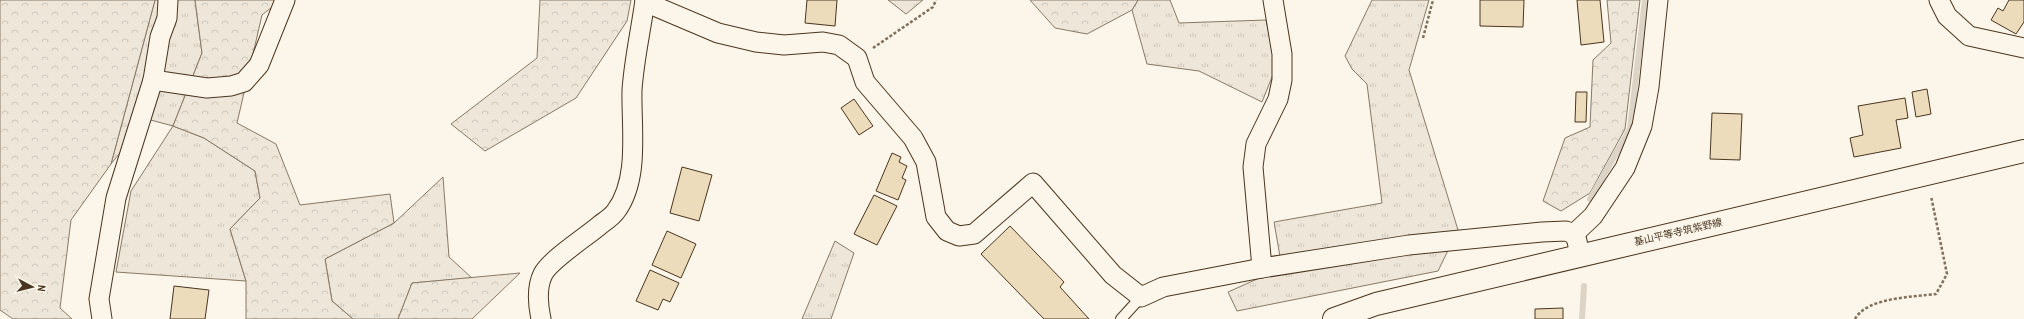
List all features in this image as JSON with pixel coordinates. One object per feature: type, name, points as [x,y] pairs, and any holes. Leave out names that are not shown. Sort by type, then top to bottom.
[{"type":"main road","name":"基山平等寺筑紫野線","points":[[1334,319],[1376,304],[2024,151]]},
{"type":"street","points":[[102,319],[100,299],[116,198],[156,80],[160,37],[167,18],[168,0]]},
{"type":"street","points":[[156,80],[207,88],[231,86],[244,82],[259,65],[286,0]]},
{"type":"street","points":[[1262,268],[1252,167],[1256,144],[1278,99],[1282,80],[1282,54],[1273,0]]},
{"type":"street","points":[[1574,234],[1593,216],[1625,168],[1642,126],[1649,87],[1658,0]]},
{"type":"street","points":[[1939,0],[1947,16],[1969,36],[2024,48]]},
{"type":"street","points":[[541,319],[538,306],[539,285],[543,274],[555,260],[581,242],[616,211],[627,189],[633,134],[632,91],[645,1],[718,33],[756,42],[784,45],[823,42],[839,45],[857,58],[865,82],[912,138],[926,162],[936,217],[947,231],[959,236],[974,234],[1033,183],[1113,275],[1141,297],[1163,288],[1262,268],[1409,245],[1466,239],[1566,231],[1574,234],[1578,241],[1580,256]]},
{"type":"lane","points":[[1122,319],[1141,297]]},
{"type":"path","points":[[857,58],[933,7],[936,0]]},
{"type":"path","points":[[1423,38],[1433,0]]},
{"type":"path","points":[[1855,319],[1858,313],[1884,300],[1936,294],[1947,274],[1926,174]]},
{"type":"green space","points":[[0,0],[155,0],[111,164],[71,220],[60,308],[72,319],[13,319],[0,310]]},
{"type":"green space","points":[[155,0],[195,0],[202,53],[173,126],[147,119],[111,164]]},
{"type":"green space","points":[[195,0],[281,0],[262,15],[237,123],[276,144],[300,205],[390,194],[394,223],[325,259],[332,301],[353,319],[246,319],[246,281],[230,229],[260,198],[255,171],[204,138],[173,126],[202,53]]},
{"type":"green space","points":[[540,0],[631,0],[627,21],[576,98],[485,151],[451,124],[537,58]]},
{"type":"green space","points":[[888,0],[923,0],[906,14]]},
{"type":"green space","points":[[1030,0],[1138,0],[1132,10],[1087,34],[1055,28]]},
{"type":"green space","points":[[1138,0],[1170,0],[1179,23],[1266,20],[1276,67],[1262,102],[1199,71],[1147,64],[1132,10]]},
{"type":"green space","points":[[1372,0],[1429,0],[1409,70],[1458,230],[1438,271],[1237,311],[1228,292],[1282,268],[1274,222],[1382,203],[1367,84],[1352,69],[1345,56]]},
{"type":"green space","points":[[1607,0],[1640,0],[1625,129],[1590,193],[1561,211],[1543,201],[1565,138],[1590,127],[1593,60],[1611,43]]},
{"type":"green space","points":[[173,126],[204,138],[255,171],[260,198],[230,229],[246,281],[116,272],[131,191]]},
{"type":"green space","points":[[443,177],[449,257],[472,278],[412,283],[398,319],[353,319],[332,301],[325,259],[394,223]]},
{"type":"green space","points":[[835,241],[854,253],[831,319],[802,319]]},
{"type":"green space","points":[[520,273],[472,319],[398,319],[412,283]]},
{"type":"building","points":[[807,0],[837,0],[835,26],[805,23]]},
{"type":"building","points":[[1480,0],[1524,0],[1523,27],[1480,26]]},
{"type":"building","points":[[1577,0],[1600,0],[1604,42],[1581,45]]},
{"type":"building","points":[[2009,0],[2024,0],[2024,22],[2016,34],[1991,20],[1998,8],[2003,11]]},
{"type":"building","points":[[1927,89],[1931,114],[1916,117],[1912,92]]},
{"type":"building","points":[[1576,92],[1587,92],[1586,122],[1575,122]]},
{"type":"building","points":[[1905,98],[1908,118],[1896,120],[1901,148],[1854,157],[1850,138],[1863,135],[1858,106]]},
{"type":"building","points":[[854,99],[873,126],[859,135],[841,108]]},
{"type":"building","points":[[1712,113],[1742,114],[1740,160],[1710,159]]},
{"type":"building","points":[[892,153],[901,157],[899,162],[907,166],[902,178],[906,180],[898,200],[876,191]]},
{"type":"building","points":[[682,167],[712,175],[699,221],[670,213]]},
{"type":"building","points":[[874,195],[897,206],[877,245],[854,234]]},
{"type":"building","points":[[1010,226],[1064,282],[1060,287],[1089,319],[1044,319],[981,254]]},
{"type":"building","points":[[667,231],[696,244],[681,278],[652,265]]},
{"type":"building","points":[[650,270],[679,283],[670,302],[663,299],[658,310],[636,301]]},
{"type":"building","points":[[174,286],[209,290],[205,319],[170,319]]},
{"type":"building","points":[[1563,308],[1563,319],[1535,319],[1535,309]]},
{"type":"waterway","points":[[1590,199],[1630,129],[1645,0]]},
{"type":"waterway","points":[[1582,319],[1584,286]]}]
